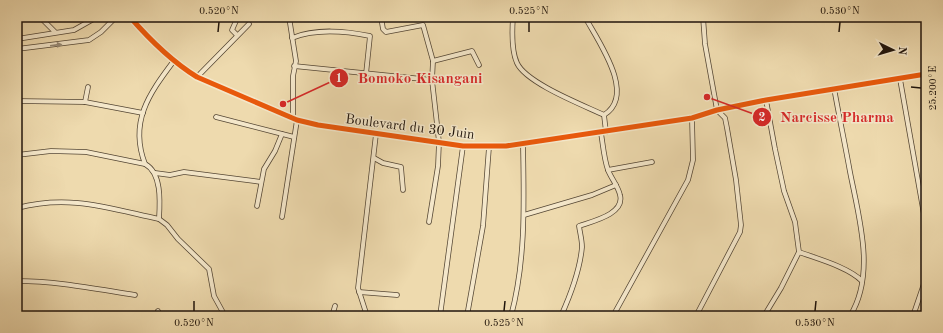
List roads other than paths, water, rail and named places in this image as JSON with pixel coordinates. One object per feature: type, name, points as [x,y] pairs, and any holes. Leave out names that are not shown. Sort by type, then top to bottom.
[{"type":"street","points":[[40,17],[55,32]]},
{"type":"street","points":[[17,39],[74,30],[97,17]]},
{"type":"street","points":[[17,49],[89,40],[101,32],[116,17]]},
{"type":"street","name":"Boulevard du 30 Juin","points":[[130,17],[173,62],[197,77],[295,119],[318,125],[463,146],[489,147],[523,144],[603,133],[692,118],[717,110],[766,100],[926,74]]},
{"type":"street","points":[[204,17],[210,17]]},
{"type":"street","points":[[231,17],[236,21],[232,30],[237,36]]},
{"type":"street","points":[[282,216],[294,137],[295,119],[294,66],[296,60],[289,17]]},
{"type":"street","points":[[381,17],[383,29],[386,32],[424,25],[433,61],[432,80],[439,142],[438,166],[429,222]]},
{"type":"street","points":[[513,17],[514,55],[523,72],[560,94],[604,115]]},
{"type":"street","points":[[585,17],[616,75],[616,103],[612,110],[604,115]]},
{"type":"street","points":[[696,316],[740,232],[741,226],[736,180],[727,128],[725,118],[717,110],[705,44],[703,17]]},
{"type":"street","points":[[197,77],[249,24]]},
{"type":"street","points":[[292,38],[301,35],[332,32],[355,33],[370,36],[366,74]]},
{"type":"street","points":[[433,61],[472,51],[479,66]]},
{"type":"street","points":[[145,164],[141,153],[140,140],[145,104],[173,62]]},
{"type":"street","points":[[294,66],[432,80]]},
{"type":"street","points":[[900,79],[926,226]]},
{"type":"street","points":[[85,102],[88,87]]},
{"type":"street","points":[[834,88],[862,240],[862,281],[859,298],[850,316]]},
{"type":"street","points":[[764,316],[781,288],[799,252],[794,222],[784,191],[766,100]]},
{"type":"street","points":[[17,101],[85,102],[143,113]]},
{"type":"street","points":[[561,316],[571,291],[581,253],[582,242],[579,226],[598,220],[619,206],[621,200],[616,185],[608,170],[603,133],[604,115]]},
{"type":"street","points":[[216,117],[294,137]]},
{"type":"street","points":[[613,316],[688,180],[694,160],[692,118]]},
{"type":"street","points":[[257,206],[264,169],[276,151],[282,134]]},
{"type":"street","points":[[367,316],[359,292],[376,134]]},
{"type":"street","points":[[511,316],[519,276],[524,215],[523,144]]},
{"type":"street","points":[[440,316],[463,146]]},
{"type":"street","points":[[468,316],[483,226],[489,147]]},
{"type":"street","points":[[17,155],[39,152],[86,152],[145,164],[155,173],[160,199],[159,219]]},
{"type":"street","points":[[374,158],[383,163],[401,167],[403,190]]},
{"type":"street","points":[[608,170],[652,162]]},
{"type":"street","points":[[155,173],[170,175],[184,172],[261,182]]},
{"type":"street","points":[[524,215],[580,199],[616,185]]},
{"type":"street","points":[[17,208],[56,201],[76,201],[159,219],[167,225],[178,239],[209,268],[214,296],[225,316]]},
{"type":"street","points":[[799,252],[825,261],[856,276],[862,281]]},
{"type":"street","points":[[913,316],[926,278]]},
{"type":"street","points":[[17,281],[37,281],[135,294]]},
{"type":"street","points":[[359,292],[397,295]]},
{"type":"street","points":[[332,316],[335,306]]},
{"type":"street","points":[[158,311],[159,316]]},
{"type":"place","name":"Narcisse Pharma","points":[[707,97]]},
{"type":"place","name":"Bomoko Kisangani","points":[[283,104]]}]
